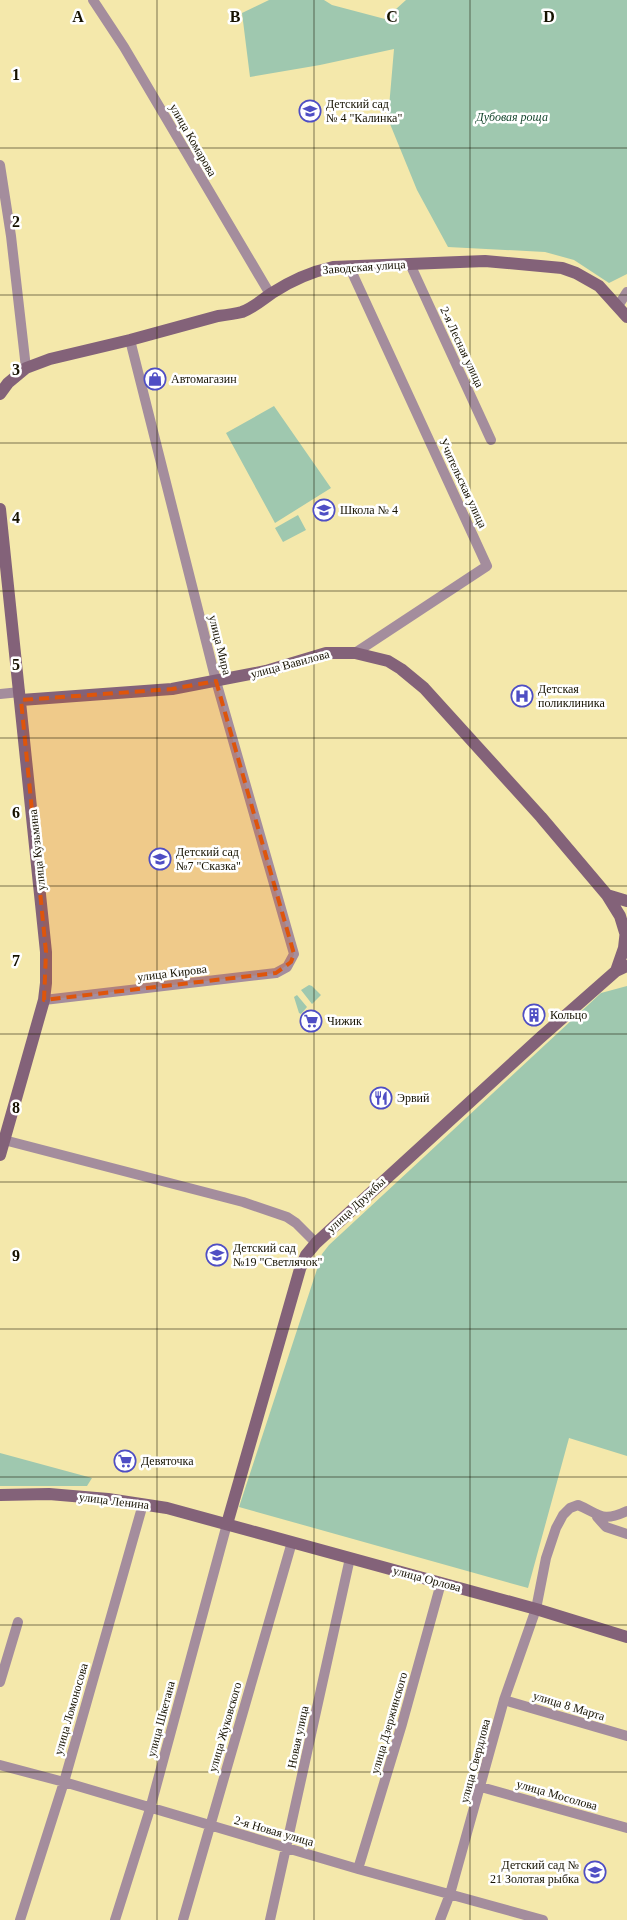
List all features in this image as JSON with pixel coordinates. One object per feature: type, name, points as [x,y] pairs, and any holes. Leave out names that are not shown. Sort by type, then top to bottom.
[{"type":"street","name":"улица Комарова","points":[[93,0],[124,47],[270,294]]},
{"type":"street","points":[[0,165],[11,236],[26,368]]},
{"type":"street","name":"Заводская улица","points":[[0,394],[8,383],[26,368],[50,359],[218,316],[241,312],[288,283],[312,271],[333,267],[485,261],[562,268],[594,283],[627,317]]},
{"type":"street","name":"2-я Лесная улица","points":[[410,264],[491,440]]},
{"type":"street","name":"Учительская улица","points":[[349,266],[487,566],[355,653]]},
{"type":"street","points":[[618,306],[627,292]]},
{"type":"street","name":"улица Мира","points":[[130,340],[216,681],[294,954]]},
{"type":"street","name":"улица Кузьмина","points":[[0,509],[21,696],[46,952],[44,1000],[0,1155]]},
{"type":"street","name":"улица Вавилова","points":[[0,694],[21,696],[172,689],[266,671],[326,652],[355,653],[388,661],[424,688],[541,816],[607,895],[617,910],[627,932]]},
{"type":"street","points":[[607,895],[627,901]]},
{"type":"street","points":[[622,969],[627,932]]},
{"type":"street","name":"улица Кирова","points":[[44,1000],[276,973],[287,967],[294,954]]},
{"type":"street","name":"улица Дружбы","points":[[227,1524],[300,1269],[306,1255],[316,1243],[534,1043],[622,969]]},
{"type":"street","points":[[4,1140],[243,1202],[287,1217],[296,1223],[316,1243]]},
{"type":"street","name":"улица Ленина","points":[[0,1495],[49,1494],[143,1504],[227,1524]]},
{"type":"street","name":"улица Ломоносова","points":[[20,1920],[64,1782],[143,1504]]},
{"type":"street","name":"улица Свердлова","points":[[440,1920],[450,1894],[504,1700],[536,1609],[546,1558],[556,1528],[563,1515],[570,1508],[578,1505],[598,1517]]},
{"type":"street","points":[[598,1517],[616,1516],[627,1511]]},
{"type":"street","points":[[598,1517],[606,1527],[627,1534]]},
{"type":"street","name":"улица Орлова","points":[[227,1524],[536,1609],[627,1637]]},
{"type":"street","name":"улица Шкетана","points":[[115,1920],[150,1809],[227,1524]]},
{"type":"street","name":"улица Жуковского","points":[[184,1920],[292,1542]]},
{"type":"street","name":"Новая улица","points":[[270,1920],[350,1558]]},
{"type":"street","name":"улица Дзержинского","points":[[358,1869],[402,1724],[441,1583]]},
{"type":"street","points":[[0,1682],[18,1622]]},
{"type":"street","name":"улица 8 Марта","points":[[504,1700],[627,1736]]},
{"type":"street","name":"2-я Новая улица","points":[[0,1765],[64,1782],[358,1869],[542,1920]]},
{"type":"street","name":"улица Мосолова","points":[[481,1787],[627,1828]]},
{"type":"highlighted area","points":[[216,681],[294,954],[291,962],[276,973],[44,1000],[46,952],[21,700],[172,689]]},
{"type":"green space","name":"Дубовая роща","points":[[269,0],[324,0],[332,5],[385,19],[406,0],[627,0],[627,274],[609,283],[574,260],[545,252],[448,247],[417,190],[388,119],[394,49],[320,65],[250,77],[242,13]]},
{"type":"green space","points":[[274,406],[331,488],[275,523],[226,433]]},
{"type":"green space","points":[[298,515],[306,530],[283,542],[275,528]]},
{"type":"green space","points":[[309,985],[321,995],[312,1004],[301,990]]},
{"type":"green space","points":[[627,986],[627,1456],[569,1438],[528,1588],[239,1507],[322,1254],[329,1245],[601,993]]},
{"type":"green space","points":[[297,995],[307,1007],[301,1014],[294,997]]},
{"type":"green space","points":[[0,1453],[92,1478],[87,1486],[0,1486]]},
{"type":"place","name":"Детский сад № 4 \"Калинка\"","points":[[310,111]]},
{"type":"place","name":"Автомагазин","points":[[155,379]]},
{"type":"place","name":"Школа № 4","points":[[324,510]]},
{"type":"place","name":"Детская поликлиника","points":[[522,696]]},
{"type":"place","name":"Детский сад №7 \"Сказка\"","points":[[160,859]]},
{"type":"place","name":"Кольцо","points":[[534,1015]]},
{"type":"place","name":"Чижик","points":[[311,1021]]},
{"type":"place","name":"Эрвий","points":[[381,1098]]},
{"type":"place","name":"Детский сад №19 \"Светлячок\"","points":[[217,1255]]},
{"type":"place","name":"Девяточка","points":[[125,1461]]},
{"type":"place","name":"Детский сад № 21 Золотая рыбка","points":[[595,1872]]}]
